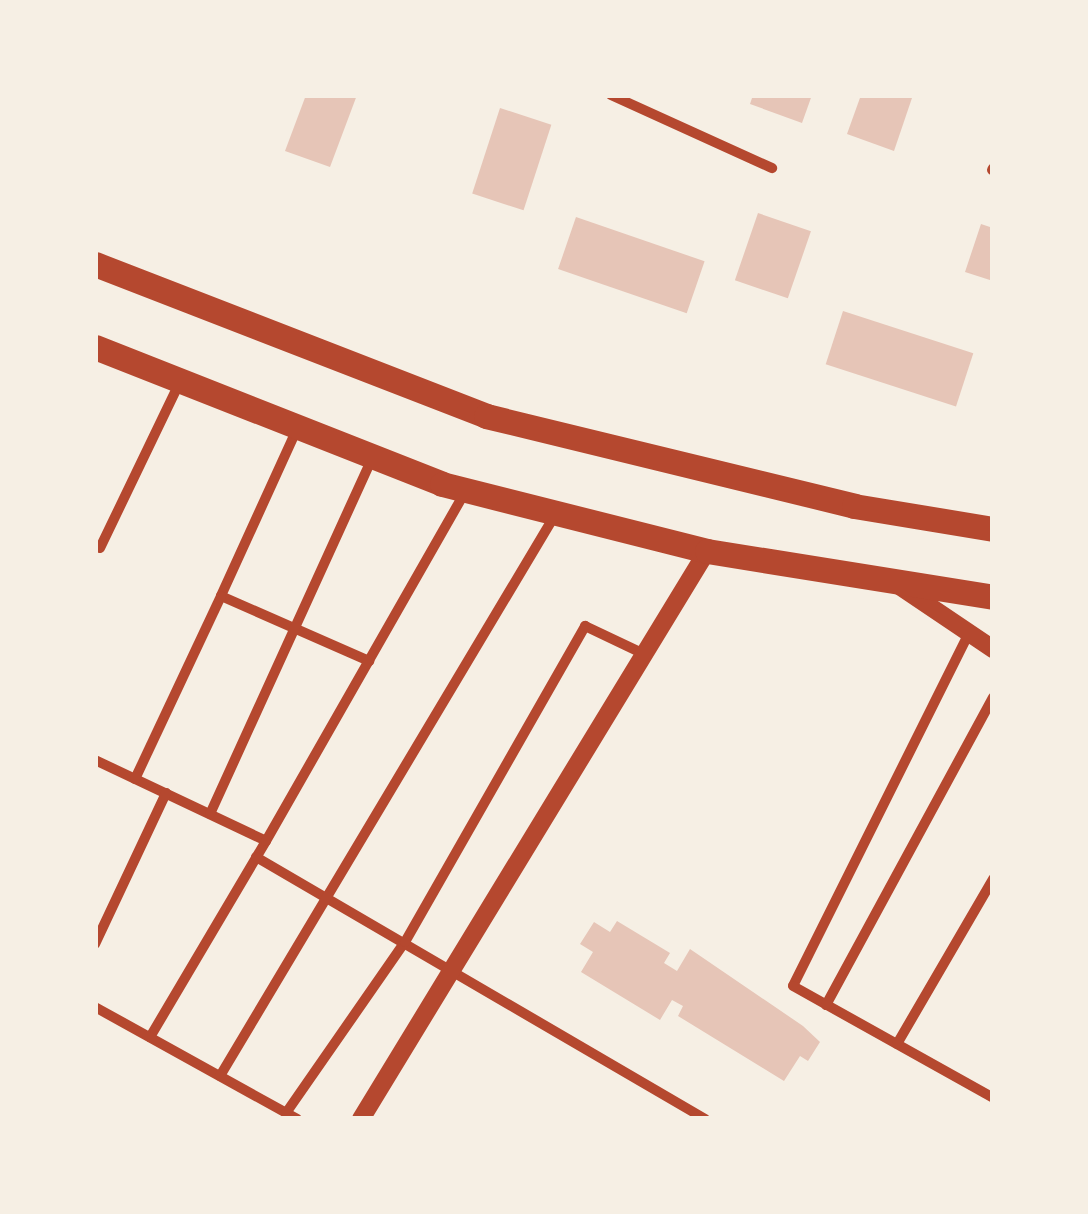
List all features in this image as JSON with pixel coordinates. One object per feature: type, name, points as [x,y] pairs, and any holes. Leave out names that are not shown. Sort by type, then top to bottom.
[{"type":"highway","points":[[95,264],[486,416],[854,506],[993,529]]},
{"type":"highway","points":[[95,347],[467,491],[707,551],[898,585],[993,597]]},
{"type":"street","points":[[611,95],[772,168]]},
{"type":"street","points":[[100,548],[180,381]]},
{"type":"street","points":[[135,779],[298,427]]},
{"type":"street","points":[[210,814],[372,457]]},
{"type":"street","points":[[150,1037],[467,491]]},
{"type":"street","points":[[220,1076],[332,900],[556,514]]},
{"type":"street","points":[[361,1119],[707,551]]},
{"type":"street","points":[[898,585],[993,649]]},
{"type":"street","points":[[221,596],[369,661]]},
{"type":"street","points":[[95,1007],[292,1116],[405,942],[585,626],[644,654]]},
{"type":"street","points":[[969,633],[793,986],[993,1098]]},
{"type":"street","points":[[826,1005],[993,697]]},
{"type":"street","points":[[95,760],[266,841]]},
{"type":"street","points":[[95,944],[166,793]]},
{"type":"street","points":[[256,857],[706,1119]]},
{"type":"street","points":[[897,1044],[992,881]]},
{"type":"building","points":[[306,95],[357,95],[330,167],[285,151]]},
{"type":"building","points":[[753,95],[812,95],[802,123],[750,104]]},
{"type":"building","points":[[861,95],[913,95],[894,151],[847,134]]},
{"type":"building","points":[[500,108],[551,125],[524,210],[472,194]]},
{"type":"building","points":[[758,213],[811,231],[788,298],[735,280]]},
{"type":"building","points":[[576,217],[705,261],[687,313],[558,269]]},
{"type":"building","points":[[981,224],[993,228],[993,281],[965,272]]},
{"type":"building","points":[[843,311],[973,353],[956,407],[826,364]]},
{"type":"building","points":[[617,921],[670,953],[664,963],[677,971],[690,949],[803,1026],[820,1042],[808,1061],[800,1056],[784,1081],[678,1016],[683,1006],[672,1000],[660,1020],[581,972],[593,952],[580,944],[594,922],[610,932]]}]
